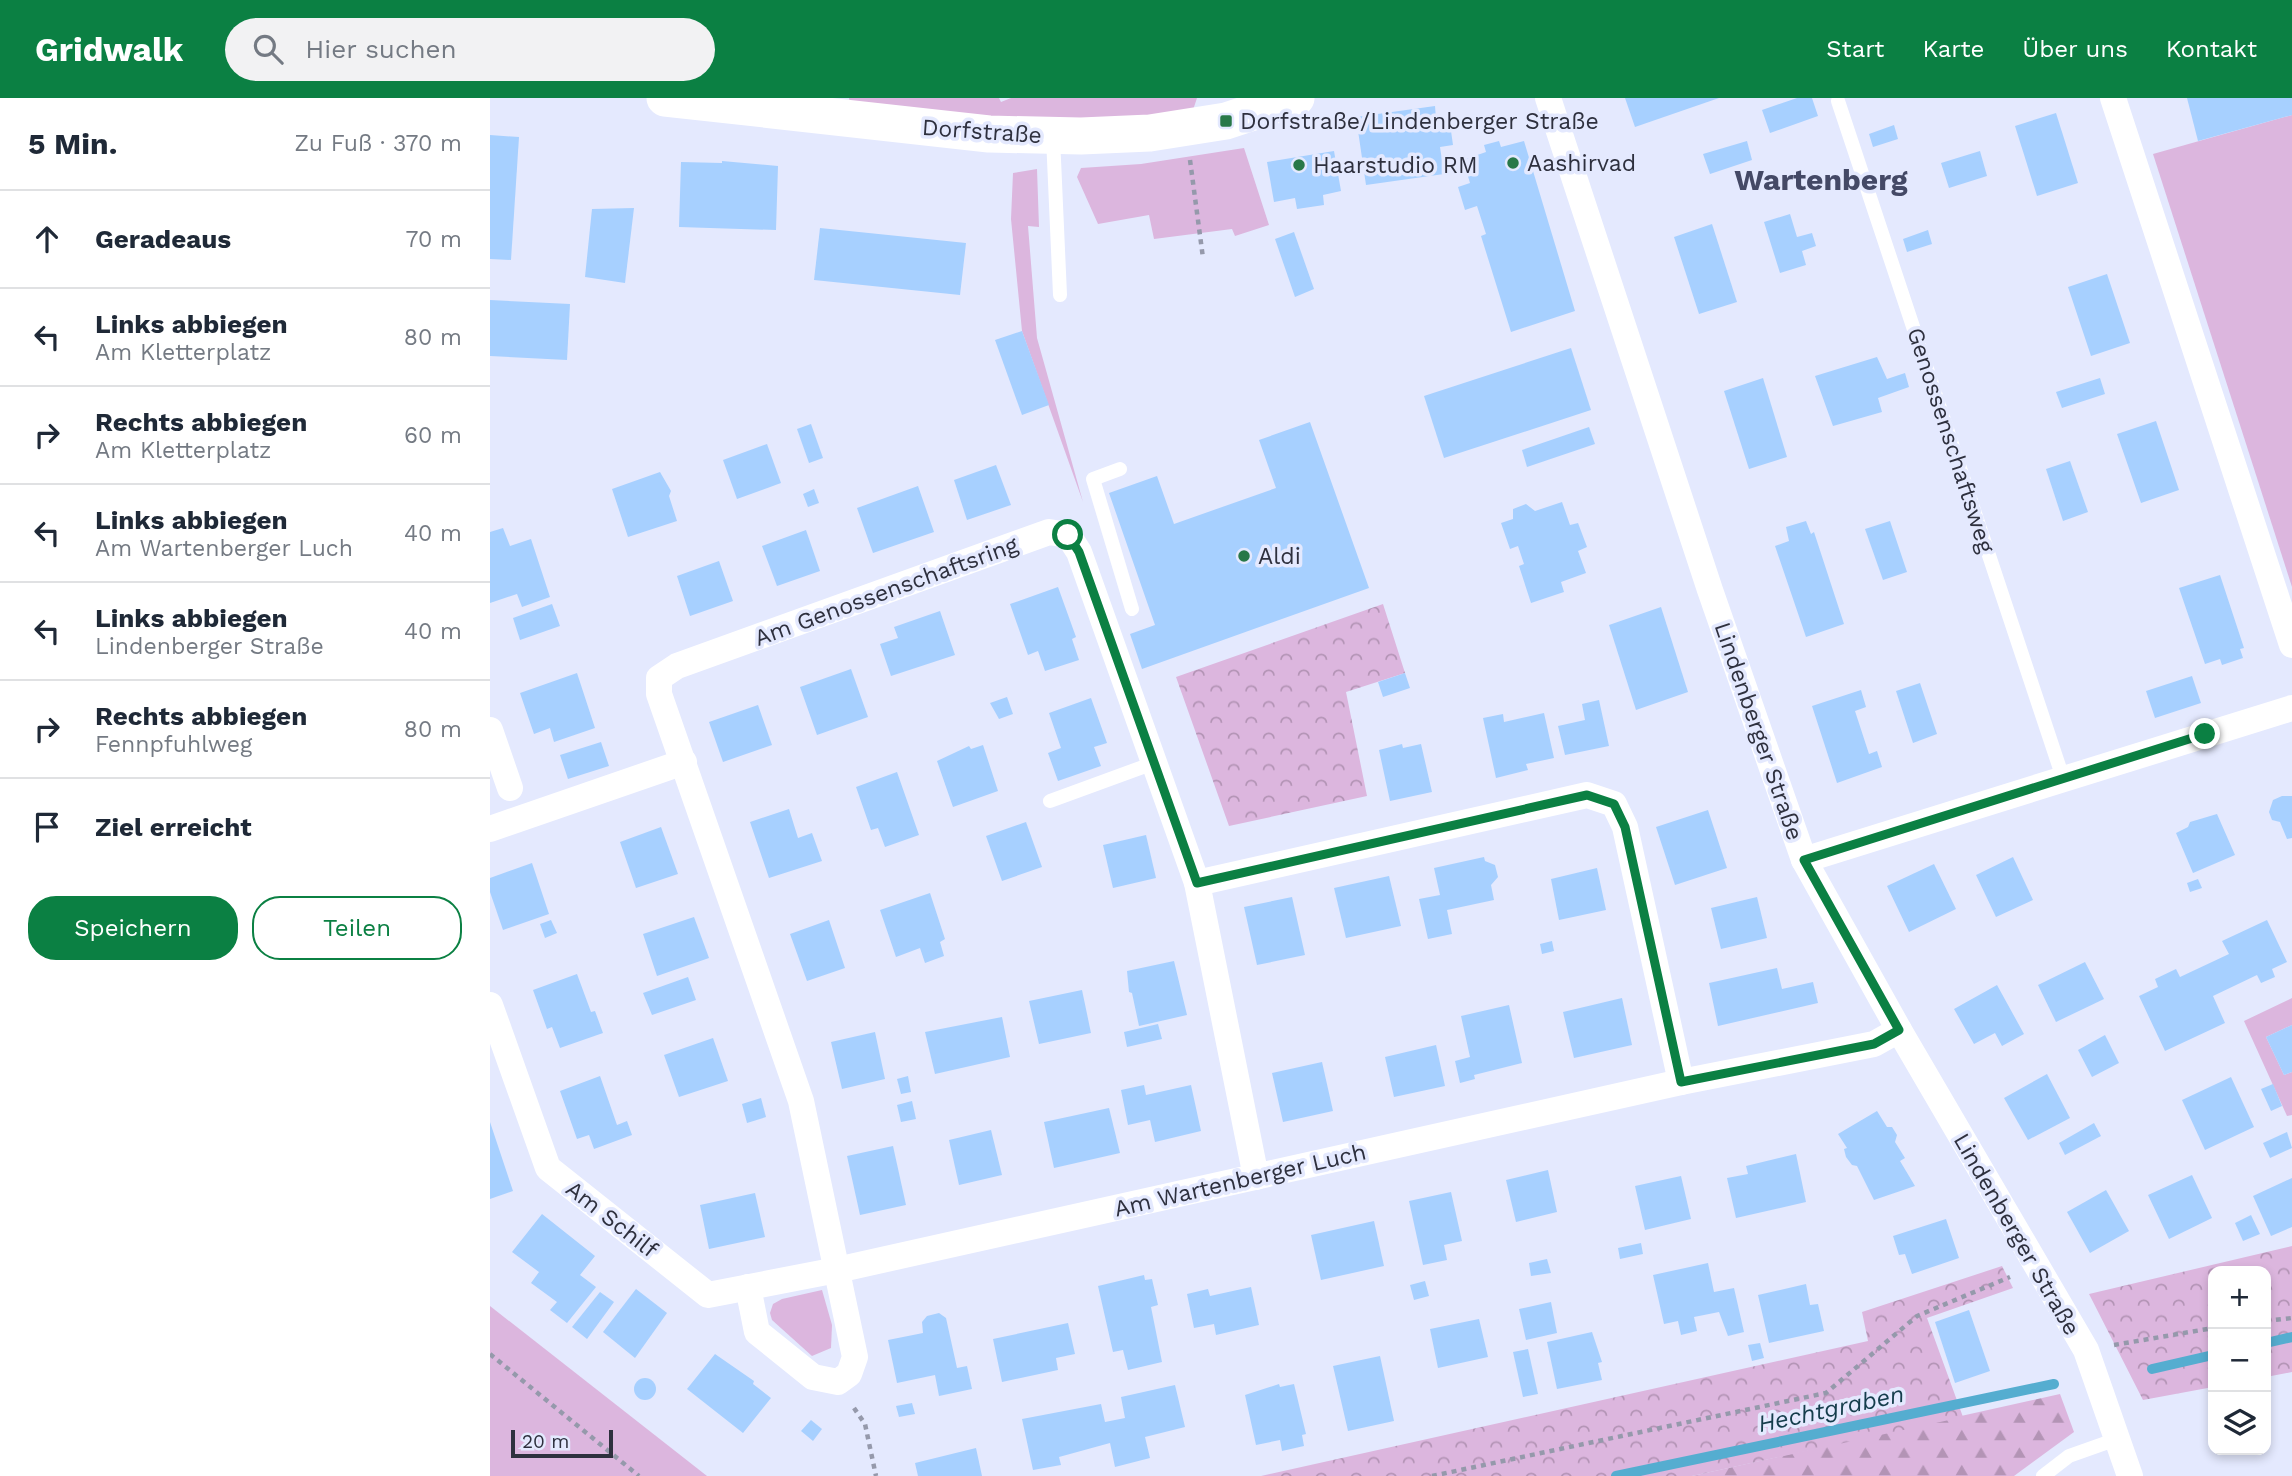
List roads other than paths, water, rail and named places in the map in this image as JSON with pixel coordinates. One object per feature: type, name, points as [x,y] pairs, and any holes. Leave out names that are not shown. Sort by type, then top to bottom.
[{"type":"main road","name":"Dorfstraße","points":[[665,98],[989,134],[1053,136],[1150,133],[1186,128],[1226,121],[1296,98]]},
{"type":"street","name":"Lindenberger Straße","points":[[1548,98],[1714,603],[1804,860],[1899,1030],[2086,1350],[2130,1476]]},
{"type":"street","points":[[2113,98],[2292,645]]},
{"type":"street","name":"Am Genossenschaftsring","points":[[837,1270],[801,1101],[659,694],[659,678],[677,666],[1049,532],[1068,535],[1079,552],[1197,883],[1256,1177]]},
{"type":"street","points":[[1804,860],[2292,708]]},
{"type":"street","points":[[490,730],[510,788]]},
{"type":"street","points":[[490,829],[684,762]]},
{"type":"street","points":[[1197,883],[1587,795],[1614,804],[1625,827],[1681,1082]]},
{"type":"street","name":"Am Schilf","points":[[490,1005],[548,1168],[708,1295],[837,1270]]},
{"type":"street","name":"Am Wartenberger Luch","points":[[837,1270],[1681,1082],[1874,1044],[1899,1030]]},
{"type":"street","points":[[748,1287],[757,1332],[813,1377],[838,1382],[849,1374],[855,1357],[837,1270]]},
{"type":"lane","name":"Genossenschaftsweg","points":[[1838,101],[2063,778]]},
{"type":"lane","points":[[1053,136],[1060,295]]},
{"type":"lane","points":[[1120,469],[1093,479],[1132,609]]},
{"type":"lane","points":[[1051,801],[1154,763]]},
{"type":"lane","points":[[2043,1476],[2068,1456],[2117,1439]]},
{"type":"waterway","name":"Hechtgraben","points":[[2271,1342],[2292,1337]]},
{"type":"waterway","name":"Hechtgraben","points":[[2152,1369],[2208,1356]]},
{"type":"waterway","name":"Hechtgraben","points":[[1616,1476],[2054,1384]]},
{"type":"place","name":"Dorfstraße/Lindenberger Straße","points":[[1226,121]]},
{"type":"place","name":"Aashirvad","points":[[1513,163]]},
{"type":"place","name":"Haarstudio RM","points":[[1299,165]]},
{"type":"place","name":"Aldi","points":[[1244,556]]},
{"type":"district","name":"Wartenberg","points":[[1821,180]]}]
